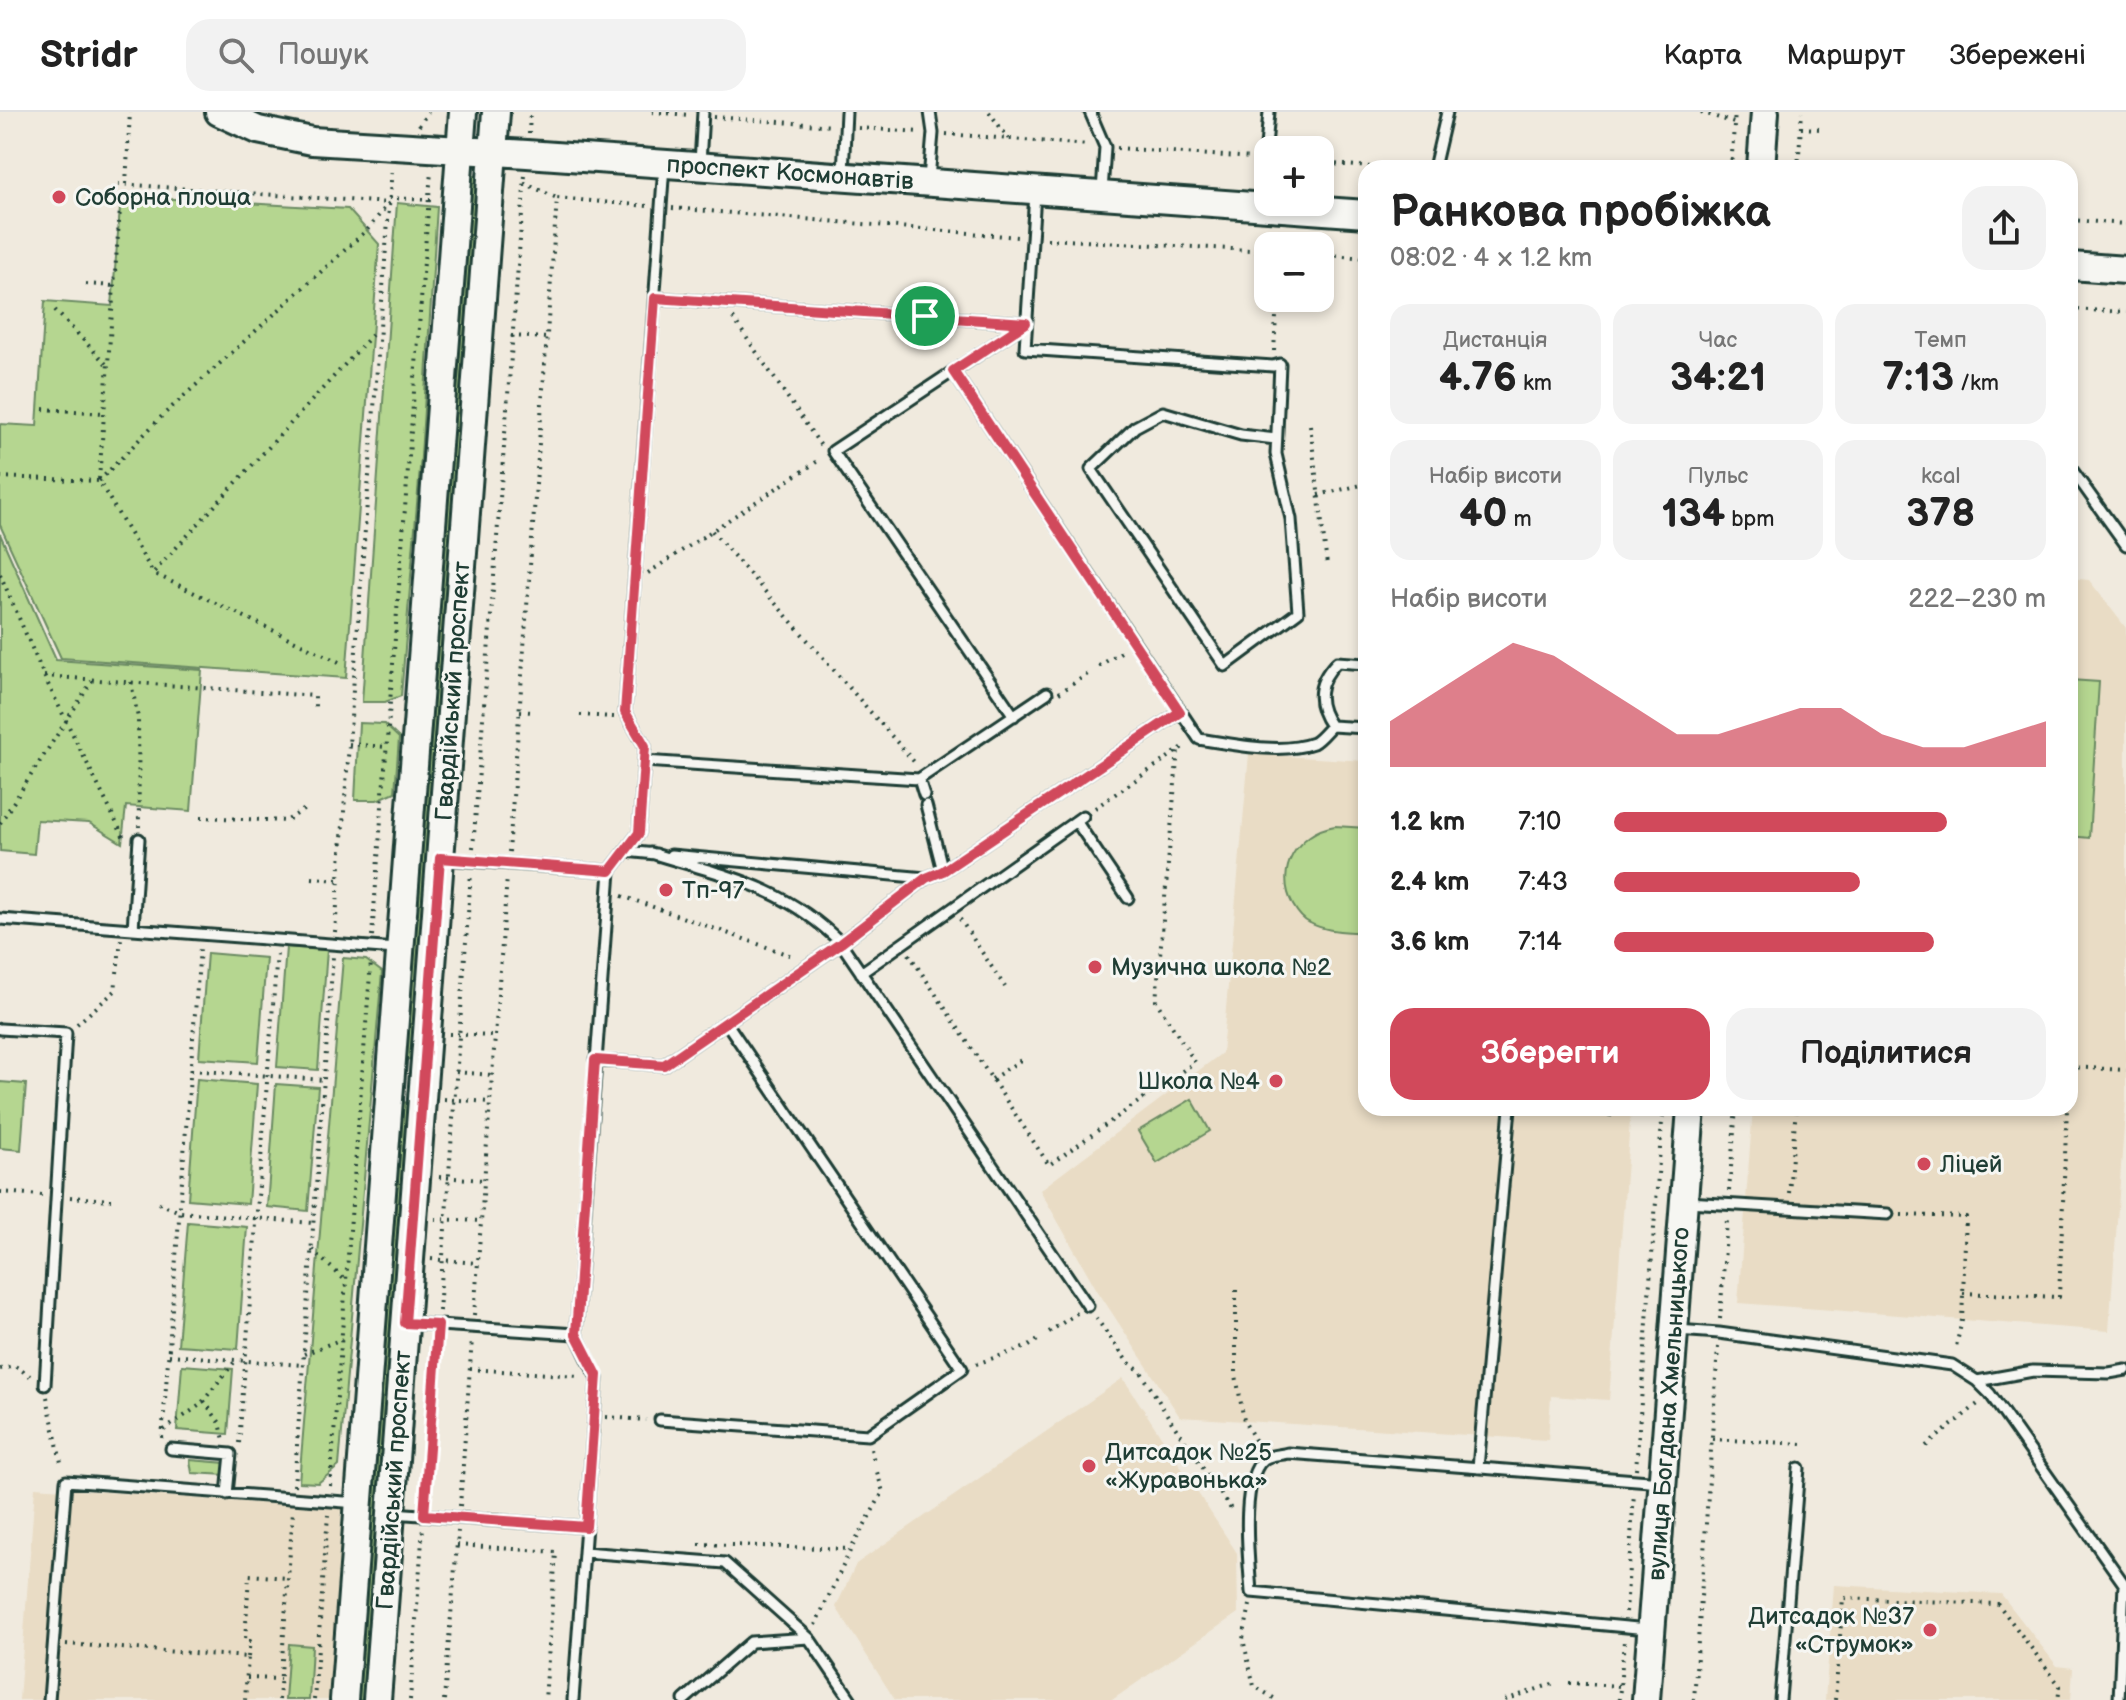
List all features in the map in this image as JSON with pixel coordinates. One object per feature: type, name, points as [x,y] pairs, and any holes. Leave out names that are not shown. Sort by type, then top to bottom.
[{"type":"main road","name":"проспект Космонавтів","points":[[219,112],[258,130],[312,141],[664,163],[1254,206]]},
{"type":"main road","name":"Гвардійський проспект","points":[[344,1700],[463,112]]},
{"type":"main road","name":"Гвардійський проспект","points":[[377,1700],[405,1323],[432,1091],[440,858],[496,112]]},
{"type":"main road","points":[[1762,160],[1765,112]]},
{"type":"main road","name":"проспект Космонавтів","points":[[1334,212],[1358,213]]},
{"type":"main road","points":[[2078,267],[2126,270]]},
{"type":"main road","points":[[390,1080],[432,1091]]},
{"type":"main road","name":"вулиця Богдана Хмельницького","points":[[1646,1700],[1690,1116]]},
{"type":"lane","points":[[843,176],[846,112]]},
{"type":"lane","points":[[929,183],[933,133],[930,112]]},
{"type":"lane","points":[[1090,112],[1105,147],[1102,195]]},
{"type":"lane","points":[[1267,136],[1269,112]]},
{"type":"lane","points":[[1436,160],[1447,112]]},
{"type":"lane","points":[[700,166],[703,114]]},
{"type":"lane","points":[[573,1700],[597,1378],[576,1334],[610,871],[639,833],[645,746],[625,712],[664,163]]},
{"type":"lane","points":[[1035,190],[1025,349],[1273,366],[1280,364],[1276,454],[1291,519],[1298,612],[1225,666],[1091,469],[1135,427],[1163,412],[1241,435],[1276,439]]},
{"type":"lane","points":[[655,298],[1026,323]]},
{"type":"lane","points":[[1014,716],[833,451],[1026,323]]},
{"type":"lane","points":[[953,371],[1199,739],[1259,747],[1315,742],[1331,726],[1358,728]]},
{"type":"lane","points":[[2078,478],[2126,545]]},
{"type":"lane","points":[[1331,726],[1319,700],[1320,685],[1326,672],[1337,662],[1358,663]]},
{"type":"lane","points":[[644,761],[922,777],[1047,693]]},
{"type":"lane","points":[[595,1060],[664,1065],[841,943],[926,878],[943,871],[1180,712]]},
{"type":"lane","points":[[922,777],[943,871]]},
{"type":"lane","points":[[861,973],[1080,818],[1128,898]]},
{"type":"lane","points":[[128,928],[139,839]]},
{"type":"lane","points":[[625,851],[926,878]]},
{"type":"lane","points":[[651,853],[725,873],[779,896],[819,921],[841,943],[1090,1309]]},
{"type":"lane","points":[[440,858],[610,871]]},
{"type":"lane","points":[[0,919],[400,949]]},
{"type":"lane","points":[[660,1420],[868,1435],[962,1369],[726,1022]]},
{"type":"lane","points":[[0,1029],[66,1033],[45,1385]]},
{"type":"lane","points":[[1478,1468],[1509,1116]]},
{"type":"lane","points":[[1684,1202],[1888,1214]]},
{"type":"lane","points":[[405,1323],[576,1334]]},
{"type":"lane","points":[[1674,1330],[1719,1333],[1952,1365],[1977,1381],[1990,1394],[2124,1584],[2119,1700]]},
{"type":"lane","points":[[1977,1381],[2033,1371],[2109,1373],[2126,1370]]},
{"type":"lane","points":[[171,1446],[231,1454],[227,1494]]},
{"type":"lane","points":[[1652,1630],[1251,1592],[1246,1538],[1252,1475],[1265,1458],[1288,1453],[1663,1482]]},
{"type":"lane","points":[[1780,1700],[1799,1468]]},
{"type":"lane","points":[[49,1700],[66,1481],[358,1503]]},
{"type":"lane","points":[[391,1513],[586,1527]]},
{"type":"lane","points":[[584,1552],[725,1563],[809,1638],[851,1700]]},
{"type":"lane","points":[[684,1700],[751,1642],[809,1638]]},
{"type":"path","points":[[126,184],[130,112]]},
{"type":"path","points":[[410,1700],[530,112]]},
{"type":"path","points":[[652,112],[1254,158]]},
{"type":"path","points":[[989,112],[1009,140]]},
{"type":"path","points":[[1701,112],[1734,123]]},
{"type":"path","points":[[1732,160],[1735,112]]},
{"type":"path","points":[[1799,160],[1802,112]]},
{"type":"path","points":[[1801,128],[1821,129]]},
{"type":"path","points":[[1334,164],[1358,166]]},
{"type":"path","points":[[524,183],[557,198]]},
{"type":"path","points":[[0,477],[99,481],[163,415],[367,230],[389,203],[119,184]]},
{"type":"path","points":[[121,196],[99,481],[153,573],[339,662]]},
{"type":"path","points":[[2078,221],[2126,224]]},
{"type":"path","points":[[1334,255],[1358,257]]},
{"type":"path","points":[[86,284],[114,286]]},
{"type":"path","points":[[635,582],[827,454],[723,303]]},
{"type":"path","points":[[2078,309],[2126,312]]},
{"type":"path","points":[[55,310],[108,366]]},
{"type":"path","points":[[1273,366],[1276,317]]},
{"type":"path","points":[[153,573],[372,335]]},
{"type":"path","points":[[511,336],[548,338]]},
{"type":"path","points":[[43,409],[104,413]]},
{"type":"path","points":[[1310,425],[1327,565]]},
{"type":"path","points":[[1318,495],[1358,486]]},
{"type":"path","points":[[712,531],[922,777]]},
{"type":"path","points":[[0,574],[44,676],[137,865]]},
{"type":"path","points":[[1099,666],[1134,642]]},
{"type":"path","points":[[1047,693],[1051,699],[1091,672]]},
{"type":"path","points":[[44,676],[315,696],[315,712]]},
{"type":"path","points":[[0,823],[93,680]]},
{"type":"path","points":[[131,682],[138,718],[139,839]]},
{"type":"path","points":[[520,711],[532,712]]},
{"type":"path","points":[[580,715],[628,718]]},
{"type":"path","points":[[349,744],[387,747]]},
{"type":"path","points":[[902,944],[1049,1165],[1195,1062],[1156,1001],[1178,749],[1080,818]]},
{"type":"path","points":[[201,817],[286,821],[308,807]]},
{"type":"path","points":[[312,878],[339,880]]},
{"type":"path","points":[[609,891],[812,963]]},
{"type":"path","points":[[953,908],[1005,987]]},
{"type":"path","points":[[117,973],[128,928]]},
{"type":"path","points":[[171,1446],[162,1441],[201,934]]},
{"type":"path","points":[[239,1447],[278,939]]},
{"type":"path","points":[[66,1033],[115,991],[116,982]]},
{"type":"path","points":[[449,1034],[495,1036]]},
{"type":"path","points":[[992,1079],[1024,1058]]},
{"type":"path","points":[[2078,1067],[2126,1070]]},
{"type":"path","points":[[190,1070],[324,1080]]},
{"type":"path","points":[[456,1072],[492,1075]]},
{"type":"path","points":[[432,1091],[455,1100],[490,1102]]},
{"type":"path","points":[[1619,1700],[1662,1116]]},
{"type":"path","points":[[1694,1700],[1735,1116]]},
{"type":"path","points":[[1788,1208],[1795,1116]]},
{"type":"path","points":[[1963,1293],[2059,1297],[2067,1116]]},
{"type":"path","points":[[438,1177],[484,1180]]},
{"type":"path","points":[[159,1203],[180,1212],[313,1223]]},
{"type":"path","points":[[1888,1214],[1966,1217],[1962,1320],[1952,1365]]},
{"type":"path","points":[[435,1219],[481,1221]]},
{"type":"path","points":[[312,1250],[346,1281]]},
{"type":"path","points":[[427,1259],[477,1263]]},
{"type":"path","points":[[1236,1290],[1236,1375],[1244,1421],[1265,1458]]},
{"type":"path","points":[[1049,1332],[1090,1309],[1127,1361],[1141,1372],[1236,1516],[1248,1517]]},
{"type":"path","points":[[962,1369],[1029,1346],[1042,1337]]},
{"type":"path","points":[[304,1354],[342,1339]]},
{"type":"path","points":[[169,1355],[303,1365]]},
{"type":"path","points":[[163,1430],[204,1401],[236,1360]]},
{"type":"path","points":[[0,1369],[15,1366],[45,1385],[66,1481]]},
{"type":"path","points":[[470,1369],[597,1378]]},
{"type":"path","points":[[1926,1446],[1990,1394]]},
{"type":"path","points":[[204,1401],[220,1423],[226,1446]]},
{"type":"path","points":[[606,1417],[660,1420]]},
{"type":"path","points":[[1712,1439],[1803,1444]]},
{"type":"path","points":[[809,1638],[851,1549],[883,1492],[877,1472]]},
{"type":"path","points":[[694,1544],[851,1549]]},
{"type":"path","points":[[457,1545],[556,1552],[545,1700]]},
{"type":"path","points":[[245,1700],[250,1641],[245,1641],[249,1575],[288,1578]]},
{"type":"path","points":[[1251,1592],[1243,1639],[1254,1686],[1277,1700]]},
{"type":"path","points":[[1835,1700],[1843,1598],[1998,1604],[2060,1686],[2058,1700]]},
{"type":"path","points":[[53,1644],[248,1657]]},
{"type":"path","points":[[247,1678],[280,1679]]},
{"type":"path","points":[[1505,1700],[1558,1682]]},
{"type":"path","points":[[1569,1683],[1620,1686]]},
{"type":"shaded area","points":[[2078,579],[2089,580],[2126,628],[2126,1099],[2109,1331],[1738,1303],[1752,1116],[2078,1116]]},
{"type":"shaded area","name":"Школа №4","points":[[1249,754],[1358,761],[1358,1116],[1630,1116],[1609,1400],[1551,1396],[1548,1440],[1180,1417],[1097,1290],[1040,1190],[1222,1053]]},
{"type":"shaded area","name":"Дитсадок №25 «Журавонька»","points":[[1123,1378],[1237,1553],[1238,1613],[1112,1700],[895,1700],[836,1607],[856,1564]]},
{"type":"shaded area","points":[[35,1487],[342,1509],[329,1700],[19,1700]]},
{"type":"shaded area","name":"Дитсадок №37 «Струмок»","points":[[1834,1585],[2001,1594],[2057,1666],[2073,1668],[2071,1700],[1825,1700]]},
{"type":"green space","points":[[470,176],[481,176],[417,1060],[406,1059]]},
{"type":"green space","points":[[121,196],[348,209],[379,244],[346,678],[61,658],[0,525],[0,424],[37,426],[45,301],[112,306]]},
{"type":"green space","points":[[397,203],[437,207],[421,456],[401,696],[385,702],[362,702]]},
{"type":"green space","points":[[0,534],[56,660],[202,670],[191,811],[126,806],[122,843],[89,823],[37,820],[34,854],[0,851]]},
{"type":"green space","points":[[2078,681],[2099,682],[2089,838],[2078,837]]},
{"type":"green space","points":[[359,723],[384,724],[399,738],[395,792],[377,800],[355,800]]},
{"type":"green space","points":[[1335,826],[1358,827],[1358,932],[1330,930],[1307,922],[1300,916],[1288,892],[1286,879],[1293,855],[1300,844]]},
{"type":"green space","points":[[286,947],[327,950],[318,1070],[277,1067]]},
{"type":"green space","points":[[207,953],[266,958],[258,1062],[199,1058]]},
{"type":"green space","points":[[343,958],[366,960],[382,972],[339,1466],[318,1483],[299,1482]]},
{"type":"green space","points":[[197,1079],[257,1084],[248,1204],[188,1199]]},
{"type":"green space","points":[[0,1082],[26,1084],[21,1150],[0,1148]]},
{"type":"green space","points":[[276,1084],[318,1087],[308,1211],[267,1207]]},
{"type":"green space","points":[[1192,1099],[1210,1131],[1157,1163],[1138,1131]]},
{"type":"green space","points":[[400,1102],[411,1103],[368,1700],[357,1700]]},
{"type":"green space","points":[[188,1222],[247,1227],[238,1349],[178,1345]]},
{"type":"green space","points":[[182,1365],[233,1369],[228,1434],[177,1430]]},
{"type":"green space","points":[[190,1460],[226,1463],[226,1475],[192,1473]]},
{"type":"green space","points":[[289,1644],[312,1646],[309,1700],[285,1700]]},
{"type":"place","name":"Соборна площа","points":[[59,197]]},
{"type":"place","name":"Тп-97","points":[[666,890]]},
{"type":"place","name":"Музична школа №2","points":[[1095,967]]},
{"type":"place","name":"Школа №4","points":[[1276,1081]]},
{"type":"place","name":"Ліцей","points":[[1924,1164]]},
{"type":"place","name":"Дитсадок №25 «Журавонька»","points":[[1089,1466]]},
{"type":"place","name":"Дитсадок №37 «Струмок»","points":[[1930,1630]]},
{"type":"route","points":[[655,298],[925,316],[1026,323],[953,371],[1180,712],[943,871],[926,878],[841,943],[664,1065],[595,1060],[576,1334],[597,1375],[586,1527],[424,1515],[438,1325],[405,1323],[440,858],[610,871],[639,833],[645,746],[625,712],[655,298]]}]
